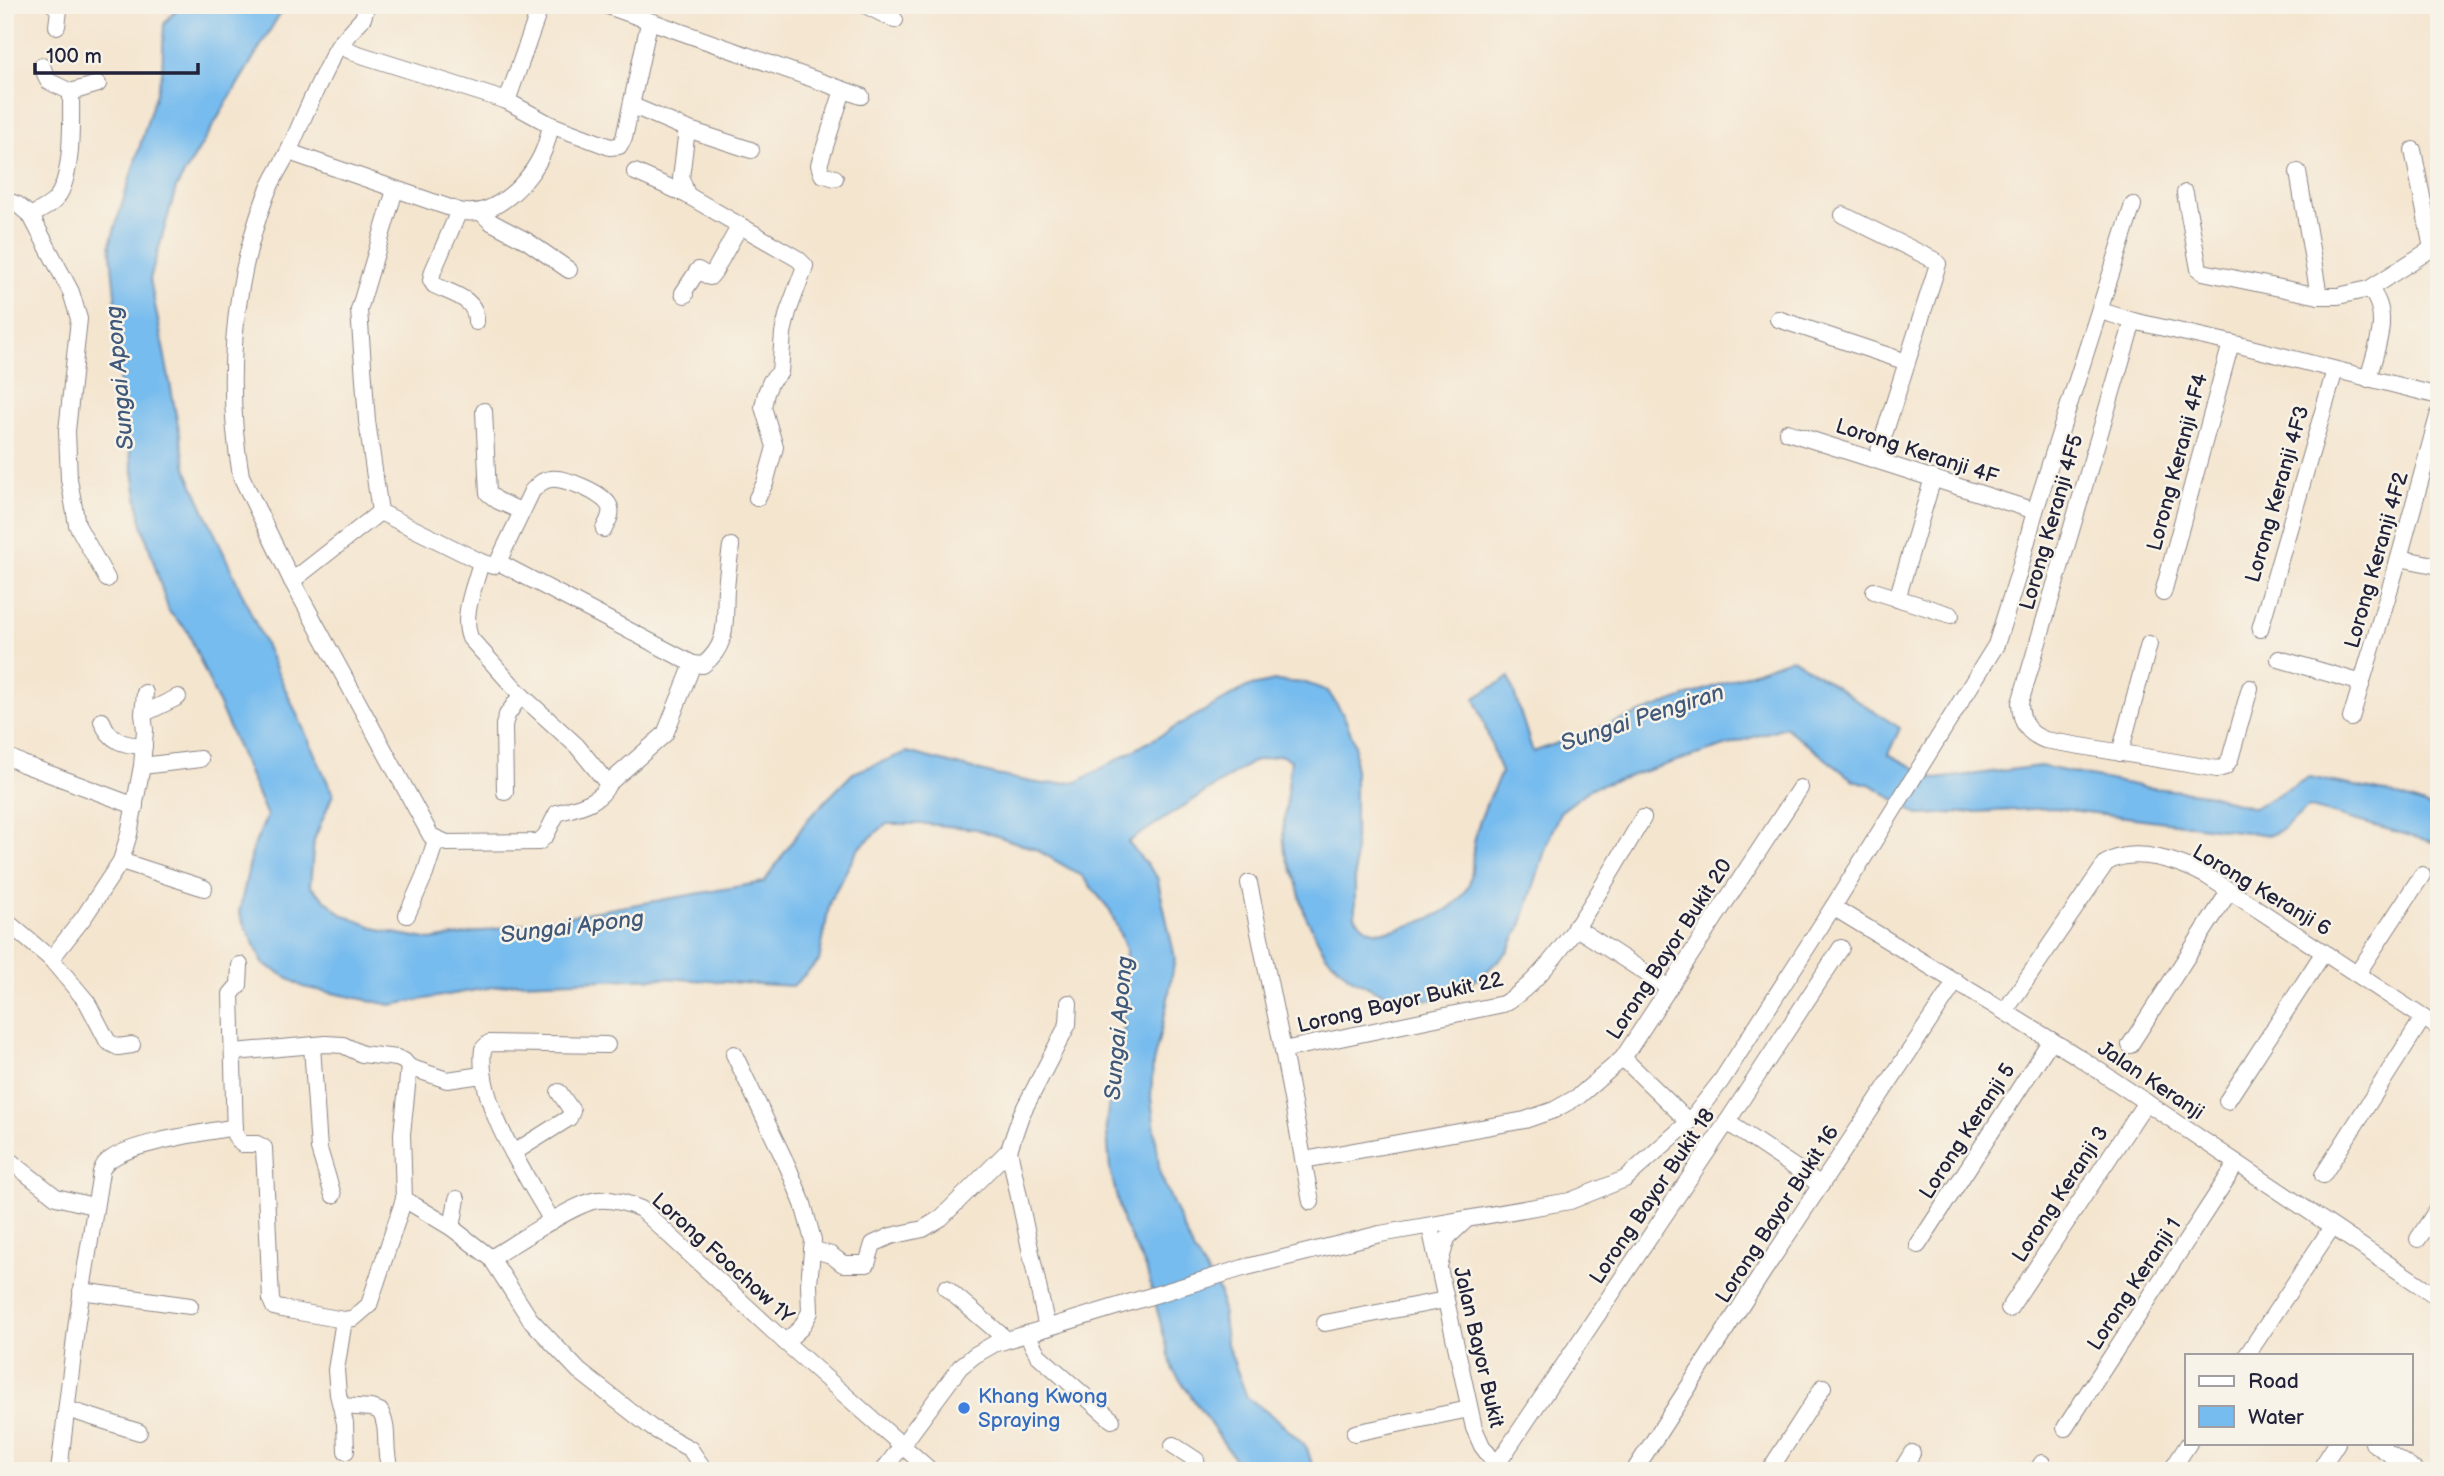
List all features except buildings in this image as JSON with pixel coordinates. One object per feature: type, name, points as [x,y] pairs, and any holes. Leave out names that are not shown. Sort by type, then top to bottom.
[{"type":"street","points":[[54,5],[60,10],[57,26]]},
{"type":"street","points":[[368,5],[363,18],[339,46],[265,197],[239,290],[234,335],[234,399],[241,476],[292,581],[431,836],[447,843],[539,842],[546,835],[557,813],[593,801],[605,792],[608,783],[665,734],[693,664]]},
{"type":"street","points":[[508,101],[541,5]]},
{"type":"street","points":[[605,5],[649,23],[861,96]]},
{"type":"street","points":[[866,5],[895,20]]},
{"type":"street","points":[[339,46],[508,101],[551,125],[610,147],[619,146],[624,138],[649,23]]},
{"type":"street","points":[[41,65],[48,81],[71,92],[98,84]]},
{"type":"street","points":[[835,178],[822,174],[819,165],[843,90]]},
{"type":"street","points":[[30,216],[54,201],[63,189],[71,144],[71,92]]},
{"type":"street","points":[[633,106],[751,150]]},
{"type":"street","points":[[289,152],[459,211],[481,212],[500,203],[527,178],[543,153],[551,125]]},
{"type":"street","points":[[687,128],[681,178],[687,195]]},
{"type":"street","points":[[2185,194],[2199,269],[2203,272],[2319,296],[2339,296],[2363,291],[2435,246],[2413,150]]},
{"type":"street","points":[[635,172],[687,195],[798,259],[805,266],[786,323],[780,372],[771,382],[763,407],[775,447],[765,483],[757,498]]},
{"type":"street","points":[[2298,172],[2319,296]]},
{"type":"street","points":[[380,512],[367,421],[359,310],[395,190]]},
{"type":"street","points":[[5,200],[18,205],[30,216],[71,292],[79,319],[67,431],[69,479],[77,525],[107,579]]},
{"type":"street","points":[[883,1471],[960,1367],[975,1354],[1006,1339],[1242,1268],[1384,1233],[1570,1201],[1625,1179],[1689,1122],[1721,1081],[1833,907],[1996,645],[2035,511],[2133,205]]},
{"type":"street","points":[[459,211],[431,280],[434,285],[472,304],[477,313],[476,322]]},
{"type":"street","points":[[481,212],[491,222],[527,241],[569,270]]},
{"type":"street","points":[[1843,215],[1938,264],[1876,460]]},
{"type":"street","points":[[685,295],[685,287],[694,273],[698,270],[710,277],[714,272],[739,227]]},
{"type":"street","points":[[2363,291],[2375,295],[2381,333],[2368,379]]},
{"type":"street","points":[[2101,311],[2439,396]]},
{"type":"street","points":[[1778,319],[1907,362]]},
{"type":"street","name":"Lorong Keranji 4F5","points":[[2120,753],[2045,740],[2031,734],[2021,715],[2020,703],[2133,321]]},
{"type":"street","name":"Lorong Keranji 4F4","points":[[2163,593],[2231,343]]},
{"type":"street","name":"Lorong Keranji 4F3","points":[[2260,629],[2335,370]]},
{"type":"street","points":[[484,411],[488,493],[498,501],[521,511]]},
{"type":"street","name":"Lorong Keranji 4F2","points":[[2351,718],[2439,413]]},
{"type":"street","name":"Lorong Keranji 4F","points":[[1787,432],[2035,511]]},
{"type":"street","points":[[380,512],[493,566],[498,562],[532,491],[541,481],[554,478],[603,496],[610,505],[611,516],[604,529]]},
{"type":"street","points":[[1897,599],[1933,478]]},
{"type":"street","points":[[292,581],[380,512]]},
{"type":"street","points":[[498,562],[693,664],[703,665],[712,658],[726,629],[726,593],[731,546]]},
{"type":"street","points":[[2399,558],[2439,566]]},
{"type":"street","points":[[481,562],[466,618],[466,629],[470,638],[521,695],[577,746],[608,783]]},
{"type":"street","points":[[1874,591],[1951,615]]},
{"type":"street","points":[[2149,644],[2120,753],[2217,769],[2225,766],[2230,759],[2250,688]]},
{"type":"street","points":[[2279,659],[2362,683]]},
{"type":"street","points":[[51,959],[84,917],[121,861],[142,766],[145,693]]},
{"type":"street","points":[[505,792],[507,770],[504,725],[507,715],[521,695]]},
{"type":"street","points":[[143,714],[178,697]]},
{"type":"street","points":[[102,721],[113,739],[127,745],[144,746]]},
{"type":"street","points":[[5,755],[135,806]]},
{"type":"street","points":[[142,766],[200,760]]},
{"type":"street","name":"Lorong Bayor Bukit 20","points":[[1304,1160],[1525,1120],[1554,1110],[1579,1096],[1623,1058],[1800,788]]},
{"type":"street","name":"Lorong Bayor Bukit 22","points":[[1283,1050],[1503,1004],[1520,995],[1575,927],[1643,818]]},
{"type":"street","points":[[407,915],[436,840]]},
{"type":"street","name":"Lorong Keranji 6","points":[[2006,1011],[2106,863],[2113,859],[2139,856],[2171,860],[2185,865],[2230,890],[2439,1028]]},
{"type":"street","points":[[121,861],[204,888]]},
{"type":"street","points":[[2357,974],[2422,875]]},
{"type":"street","points":[[1249,883],[1311,1202]]},
{"type":"street","points":[[2130,1045],[2230,890]]},
{"type":"street","name":"Jalan Keranji","points":[[1833,907],[2051,1040],[2439,1298]]},
{"type":"street","points":[[5,920],[51,959],[87,1002],[108,1042],[118,1047],[132,1045]]},
{"type":"street","points":[[1575,927],[1669,988]]},
{"type":"street","name":"Lorong Bayor Bukit 18","points":[[1498,1468],[1841,948]]},
{"type":"street","points":[[2227,1101],[2324,952]]},
{"type":"street","points":[[240,965],[239,985],[231,994],[235,1136],[239,1142],[257,1144],[264,1148],[267,1244],[271,1300],[274,1307],[344,1320],[354,1318],[369,1305],[404,1199],[402,1134],[409,1067]]},
{"type":"street","name":"Lorong Bayor Bukit 16","points":[[1634,1471],[1956,981]]},
{"type":"street","points":[[812,1250],[831,1255],[843,1264],[867,1264],[873,1244],[891,1236],[923,1229],[942,1218],[1009,1150],[1021,1115],[1068,1024],[1069,1003]]},
{"type":"street","points":[[2323,1174],[2423,1018]]},
{"type":"street","name":"Lorong Keranji 5","points":[[1918,1245],[2051,1040]]},
{"type":"street","points":[[552,1221],[499,1123],[482,1075],[483,1049],[489,1043],[514,1041],[607,1045]]},
{"type":"street","points":[[234,1052],[343,1045],[362,1054],[397,1058],[409,1067],[447,1080],[482,1075]]},
{"type":"street","points":[[312,1046],[319,1149],[333,1195]]},
{"type":"street","points":[[734,1054],[788,1167],[803,1204],[813,1241],[810,1312],[801,1328],[785,1342]]},
{"type":"street","points":[[1623,1058],[1689,1122]]},
{"type":"street","points":[[513,1153],[569,1118],[572,1111],[559,1092]]},
{"type":"street","name":"Lorong Keranji 3","points":[[2009,1309],[2146,1102]]},
{"type":"street","points":[[1727,1122],[1821,1185]]},
{"type":"street","points":[[59,1471],[93,1206],[105,1163],[129,1150],[235,1126]]},
{"type":"street","points":[[1009,1150],[1047,1328]]},
{"type":"street","points":[[5,1157],[56,1197],[93,1206]]},
{"type":"street","name":"Lorong Keranji 1","points":[[2065,1428],[2237,1163]]},
{"type":"street","points":[[404,1199],[452,1227],[491,1258],[530,1319],[579,1371],[652,1428],[690,1448],[705,1471]]},
{"type":"street","points":[[452,1227],[457,1199]]},
{"type":"street","name":"Lorong Foochow 1Y","points":[[491,1258],[552,1221],[595,1200],[627,1202],[641,1209],[785,1342],[931,1471]]},
{"type":"street","points":[[2418,1239],[2439,1207]]},
{"type":"street","points":[[1384,1233],[1387,1225],[1462,1210],[1472,1218]]},
{"type":"street","points":[[1439,1267],[1447,1238],[1472,1218]]},
{"type":"street","name":"Jalan Bayor Bukit","points":[[1430,1227],[1469,1409],[1482,1446],[1498,1468]]},
{"type":"street","points":[[2248,1354],[2332,1227]]},
{"type":"street","points":[[1384,1233],[1418,1238],[1430,1248],[1439,1267]]},
{"type":"street","points":[[946,1288],[1006,1339]]},
{"type":"street","points":[[81,1291],[190,1306]]},
{"type":"street","points":[[1325,1323],[1445,1300]]},
{"type":"street","points":[[344,1320],[336,1370],[346,1451]]},
{"type":"street","points":[[1027,1334],[1038,1355],[1112,1420]]},
{"type":"street","points":[[1769,1471],[1823,1387]]},
{"type":"street","points":[[342,1406],[380,1411],[386,1428],[385,1457],[391,1471]]},
{"type":"street","points":[[67,1409],[139,1432]]},
{"type":"street","points":[[1355,1433],[1469,1409]]},
{"type":"street","points":[[2171,1471],[2188,1444]]},
{"type":"street","points":[[2319,1471],[2336,1444]]},
{"type":"street","points":[[2375,1444],[2416,1471]]},
{"type":"street","points":[[1173,1445],[1196,1460],[1198,1471]]},
{"type":"street","points":[[1901,1471],[1912,1453]]},
{"type":"water","points":[[180,5],[285,5],[176,188],[150,279],[187,472],[333,794],[314,840],[310,886],[341,914],[383,931],[431,940],[764,882],[808,819],[853,773],[907,752],[1043,784],[1077,782],[1247,687],[1275,681],[1306,683],[1328,691],[1344,716],[1355,744],[1355,916],[1368,929],[1390,931],[1418,923],[1450,908],[1470,881],[1477,829],[1501,773],[1475,698],[1509,677],[1533,752],[1792,658],[1900,728],[1888,754],[1936,779],[2040,766],[2144,787],[2207,794],[2254,808],[2309,777],[2390,793],[2439,810],[2439,844],[2308,807],[2282,830],[2270,835],[2054,808],[1918,815],[1872,785],[1853,780],[1785,727],[1592,788],[1560,812],[1522,923],[1508,951],[1481,977],[1433,1000],[1399,998],[1374,990],[1349,977],[1325,954],[1305,915],[1295,877],[1285,853],[1283,832],[1291,760],[1280,755],[1254,761],[1128,842],[1157,877],[1175,958],[1153,1063],[1151,1097],[1160,1174],[1193,1250],[1220,1293],[1226,1341],[1247,1397],[1279,1421],[1307,1448],[1314,1471],[1243,1471],[1173,1370],[1146,1268],[1123,1223],[1110,1169],[1106,1122],[1124,1027],[1126,949],[1110,910],[1082,876],[1035,849],[976,829],[926,824],[886,824],[858,849],[830,901],[819,961],[793,986],[662,978],[516,983],[391,1005],[303,987],[263,963],[239,913],[253,848],[267,816],[187,630],[169,612],[141,521],[120,392],[118,325],[110,244],[162,73],[164,24]]},
{"type":"place","name":"Khang Kwong Spraying","points":[[964,1408]]},
{"type":"water label","name":"Sungai Apong","points":[[119,378]]},
{"type":"water label","name":"Sungai Pengiran","points":[[1642,717]]},
{"type":"water label","name":"Sungai Apong","points":[[572,926]]},
{"type":"water label","name":"Sungai Apong","points":[[1118,1028]]}]
